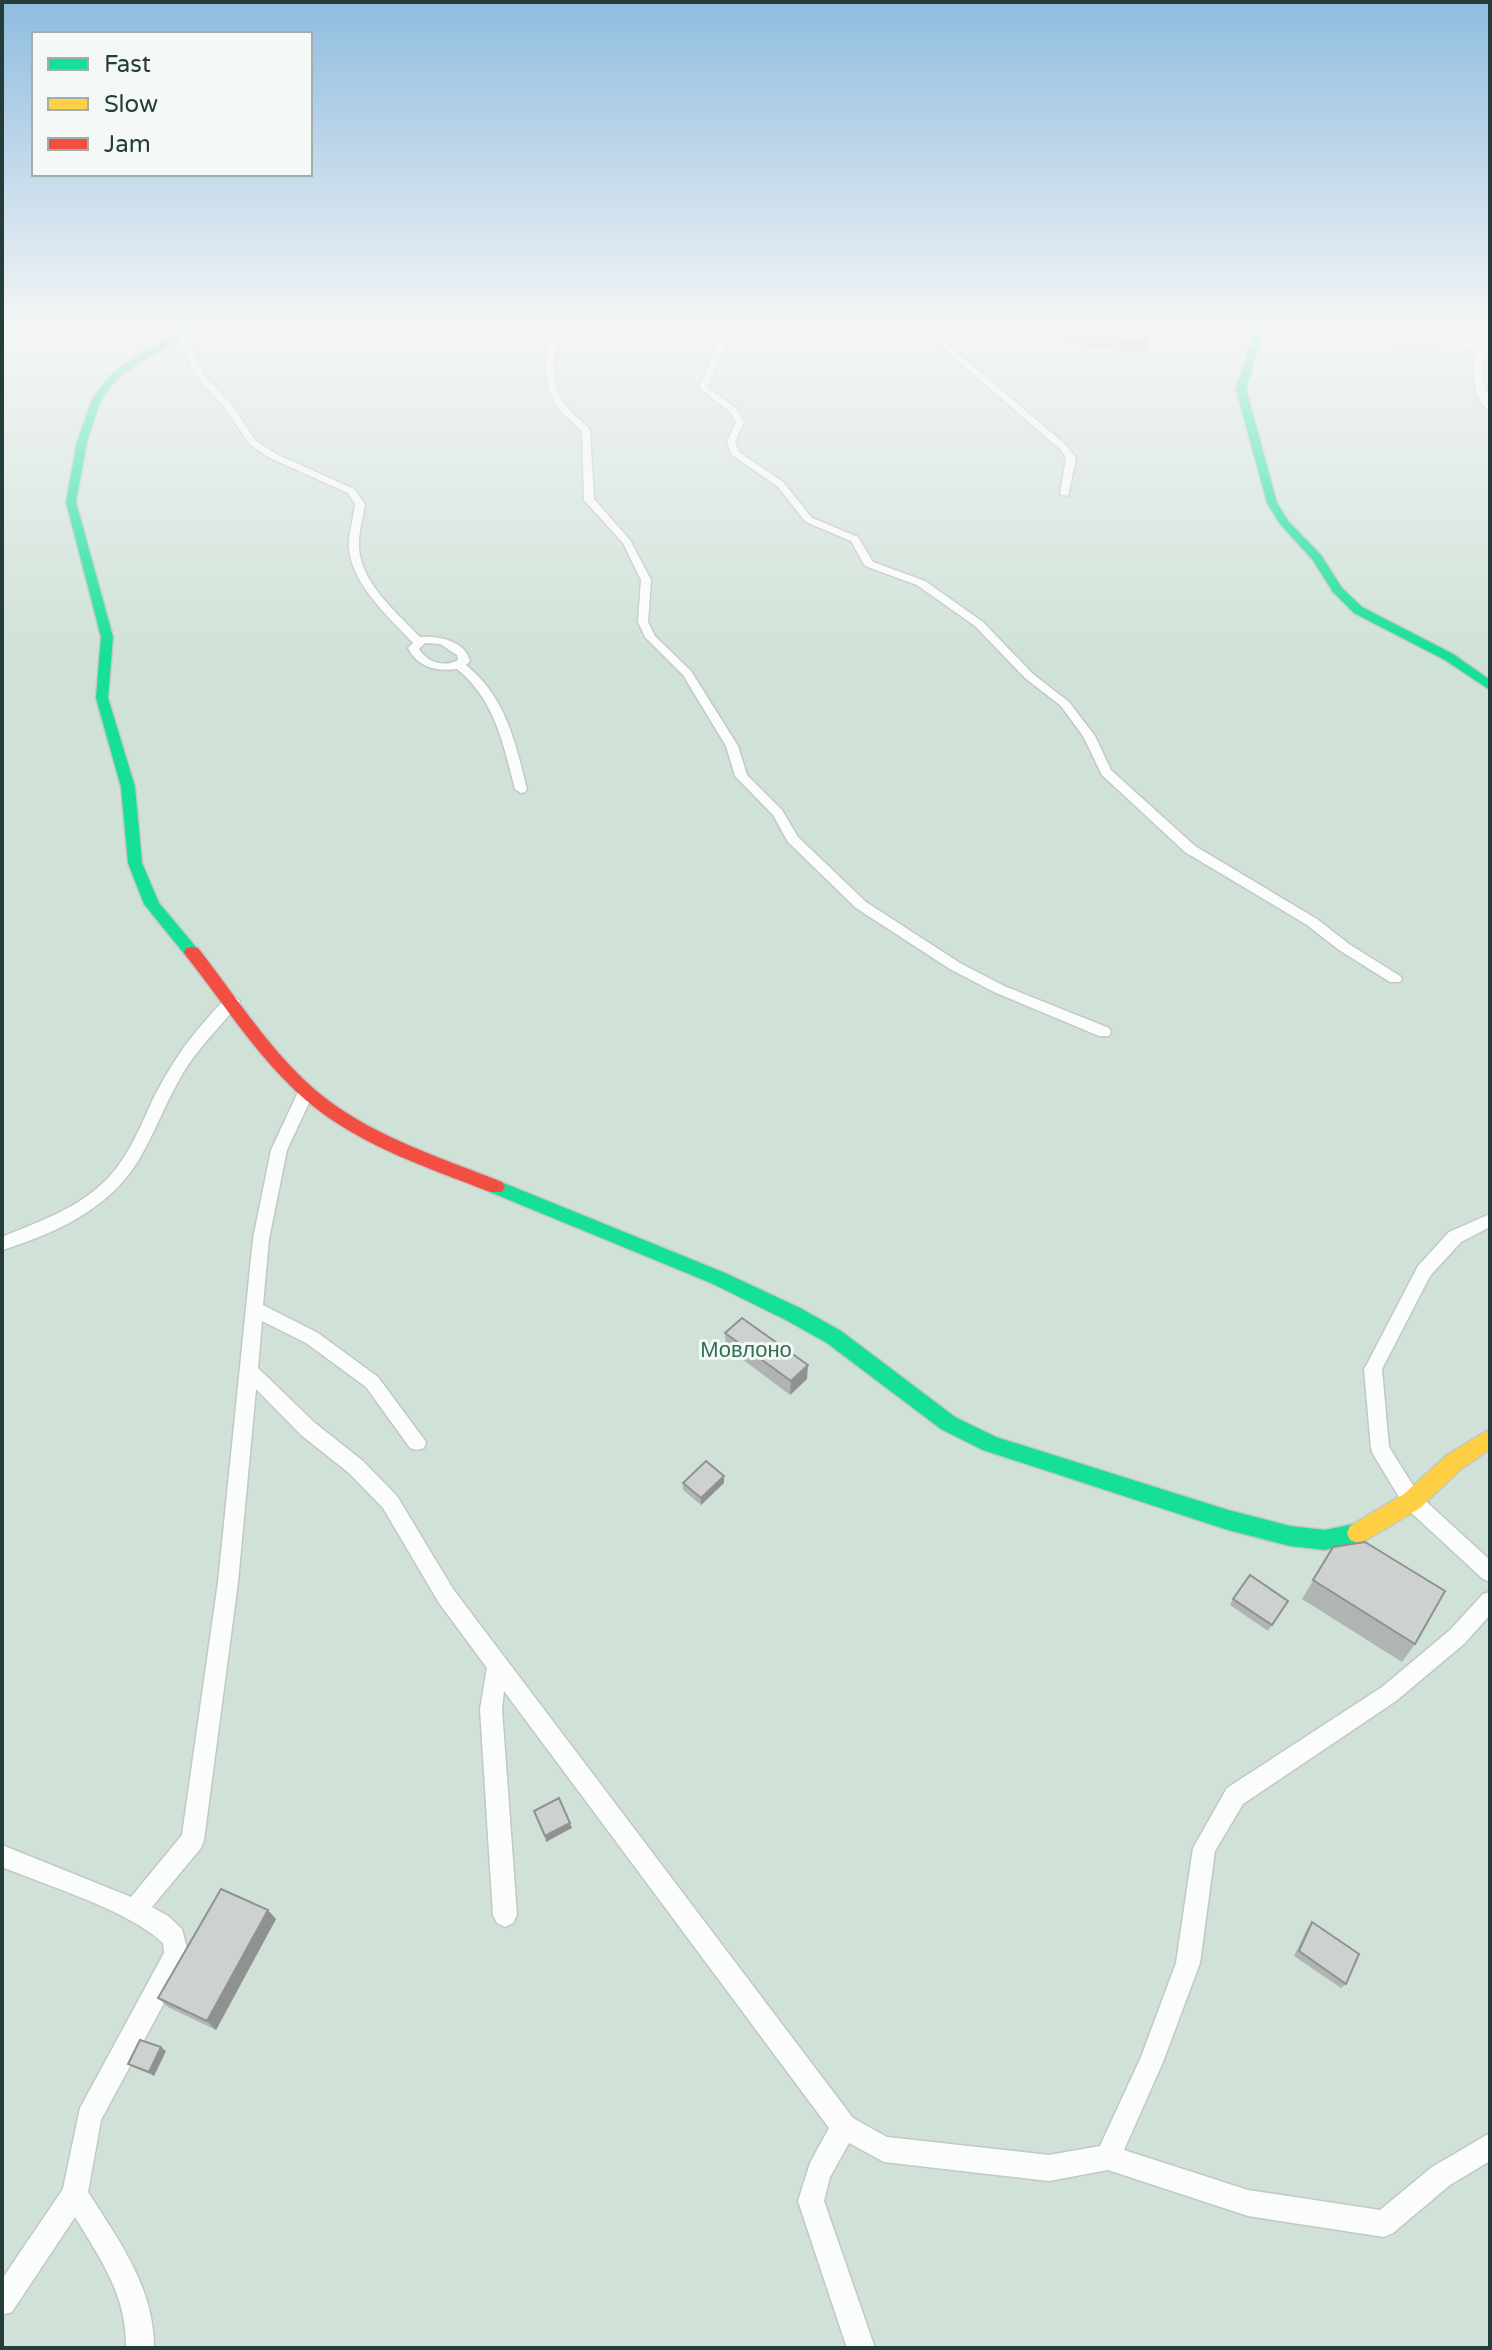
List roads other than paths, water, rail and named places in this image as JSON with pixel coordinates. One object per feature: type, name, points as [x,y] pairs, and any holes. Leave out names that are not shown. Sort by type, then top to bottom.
[{"type":"street","points":[[85,434],[71,502],[107,637],[102,698],[128,787],[135,863],[152,904],[280,1063],[307,1090],[345,1120],[399,1147],[718,1278],[793,1314],[834,1337],[948,1423],[990,1444],[1228,1520],[1290,1536],[1325,1540],[1356,1534],[1412,1501],[1454,1462],[1490,1438]]},
{"type":"street","points":[[1253,434],[1272,503],[1285,524],[1317,557],[1337,590],[1358,610],[1449,657],[1490,686]]},
{"type":"lane","points":[[247,434],[253,443],[273,456],[351,491],[360,504],[354,550],[363,573],[380,600],[418,642]]},
{"type":"lane","points":[[586,434],[589,500],[633,554],[646,580],[643,622],[650,637],[687,673],[732,746],[741,776],[778,813],[793,839],[861,905],[955,966],[999,989],[1104,1032]]},
{"type":"lane","points":[[735,434],[731,442],[735,453],[780,484],[809,520],[855,539],[869,564],[921,583],[979,624],[1029,676],[1065,704],[1089,736],[1106,772],[1190,849],[1312,922],[1344,947],[1395,979]]},
{"type":"lane","points":[[1047,434],[1071,458],[1065,494]]},
{"type":"lane","points":[[459,665],[464,657],[451,645],[434,639],[418,642],[413,648],[419,658],[442,667],[459,665],[484,685],[502,717],[521,789]]},
{"type":"lane","points":[[2,1244],[66,1219],[106,1190],[135,1157],[163,1095],[192,1045],[210,1021],[233,1001]]},
{"type":"lane","points":[[135,1910],[193,1840],[228,1582],[253,1308],[268,1195],[279,1150],[307,1090]]},
{"type":"lane","points":[[1490,1220],[1455,1237],[1424,1271],[1373,1369],[1380,1448],[1412,1501],[1490,1573]]},
{"type":"lane","points":[[253,1308],[312,1338],[372,1382],[417,1442]]},
{"type":"lane","points":[[247,1369],[308,1429],[356,1467],[390,1502],[446,1596],[844,2127],[884,2149],[1034,2167],[1049,2168],[1108,2157],[1248,2203],[1384,2224],[1441,2176],[1490,2146]]},
{"type":"lane","points":[[1108,2157],[1151,2062],[1188,1963],[1204,1848],[1235,1796],[1389,1694],[1457,1637],[1490,1601]]},
{"type":"lane","points":[[498,1665],[491,1709],[505,1915]]},
{"type":"lane","points":[[2,1856],[135,1910],[160,1924],[174,1937],[176,1953],[89,2117],[75,2194],[2,2302]]},
{"type":"lane","points":[[844,2127],[819,2169],[811,2201],[861,2348]]},
{"type":"lane","points":[[75,2194],[131,2289],[143,2328],[140,2348]]},
{"type":"park label","name":"Мовлоно","points":[[746,1350]]}]
